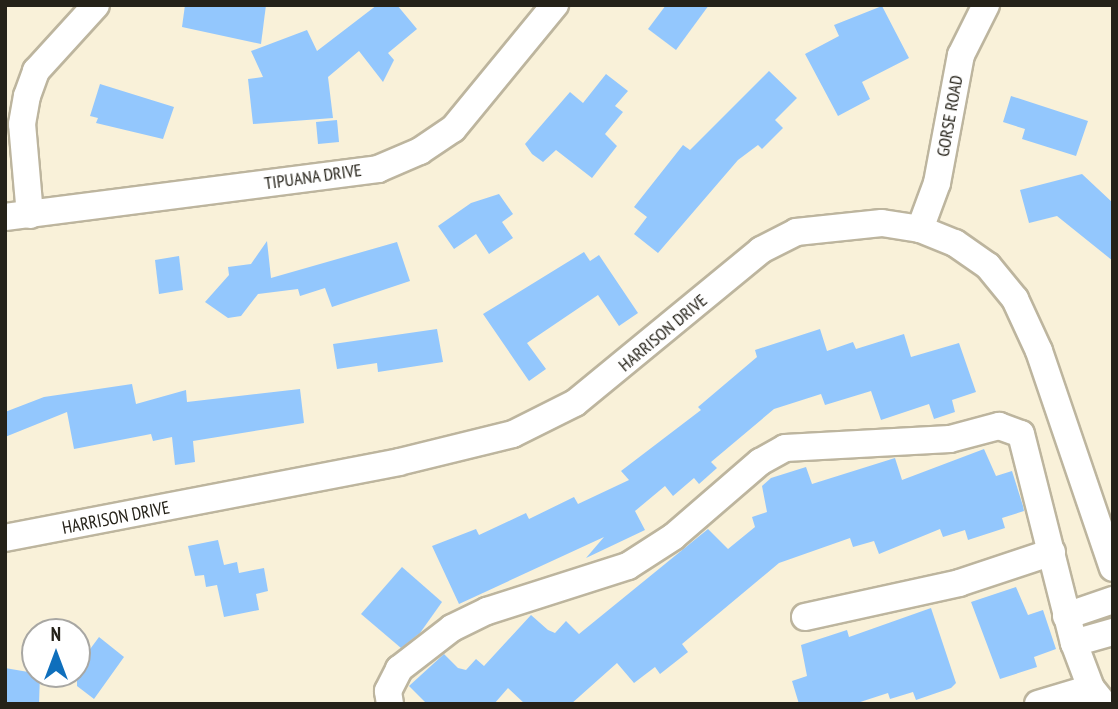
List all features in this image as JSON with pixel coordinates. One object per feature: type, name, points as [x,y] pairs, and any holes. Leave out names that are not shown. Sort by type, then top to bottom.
[{"type":"street","points":[[18,216],[22,124],[27,96],[36,71],[96,5]]},
{"type":"street","name":"TIPUANA DRIVE","points":[[18,216],[377,169],[420,151],[453,129],[555,5]]},
{"type":"street","name":"GORSE ROAD","points":[[920,229],[937,183],[961,55],[986,5]]},
{"type":"street","name":"HARRISON DRIVE","points":[[5,538],[398,462],[513,435],[575,403],[761,250],[784,238],[839,223],[920,229],[955,243],[988,266],[1015,299],[1039,351],[1113,568]]},
{"type":"street","points":[[390,704],[388,691],[398,669],[452,628],[487,611],[628,566],[673,537],[760,462],[804,443],[928,441],[987,427],[1014,430],[1021,434],[1036,481],[1066,616],[1074,643],[1098,696],[1038,704]]},
{"type":"street","points":[[805,617],[959,583],[1052,552]]},
{"type":"street","points":[[1066,616],[1113,600]]},
{"type":"street","points":[[1074,643],[1113,632]]},
{"type":"building","points":[[185,5],[266,5],[261,44],[182,27]]},
{"type":"building","points":[[377,5],[397,5],[417,29],[388,53],[394,60],[383,82],[359,51],[328,77],[333,118],[253,124],[248,79],[263,77],[251,51],[307,30],[317,51]]},
{"type":"building","points":[[666,5],[709,5],[676,50],[648,29]]},
{"type":"building","points":[[882,6],[909,58],[862,82],[870,99],[838,116],[805,54],[839,36],[834,25]]},
{"type":"building","points":[[769,71],[797,98],[775,120],[783,128],[762,149],[758,145],[738,160],[658,253],[634,234],[647,217],[634,207],[683,145],[690,150]]},
{"type":"building","points":[[606,74],[628,91],[615,106],[623,112],[605,134],[617,146],[592,178],[556,150],[543,162],[532,154],[525,144],[570,92],[583,103]]},
{"type":"building","points":[[100,84],[174,107],[163,139],[96,123],[98,118],[90,116]]},
{"type":"building","points":[[1011,96],[1088,121],[1076,156],[1022,139],[1025,129],[1003,122]]},
{"type":"building","points":[[337,120],[339,142],[318,144],[316,122]]},
{"type":"building","points":[[1082,174],[1113,203],[1113,261],[1057,216],[1029,223],[1020,190]]},
{"type":"building","points":[[499,194],[513,214],[502,222],[513,238],[489,254],[476,234],[454,249],[438,226],[471,203]]},
{"type":"building","points":[[267,241],[271,278],[397,242],[410,281],[332,307],[325,288],[300,296],[298,289],[258,294],[241,316],[228,318],[205,302],[229,275],[228,267],[251,264]]},
{"type":"building","points":[[584,252],[590,261],[599,255],[638,313],[619,326],[598,295],[527,343],[546,369],[529,381],[483,314]]},
{"type":"building","points":[[179,256],[183,290],[159,294],[155,260]]},
{"type":"building","points":[[437,329],[443,362],[378,372],[377,363],[337,369],[333,344]]},
{"type":"building","points":[[820,329],[827,351],[853,342],[856,349],[904,334],[911,357],[959,343],[976,392],[952,400],[955,412],[934,419],[929,404],[881,420],[871,391],[825,405],[821,394],[774,409],[711,462],[717,468],[699,484],[694,478],[673,496],[665,486],[635,511],[645,530],[586,558],[604,537],[459,604],[432,546],[476,529],[479,535],[526,513],[529,519],[574,497],[578,504],[629,480],[621,471],[701,410],[698,407],[757,357],[755,350]]},
{"type":"building","points":[[132,384],[136,404],[186,390],[187,402],[300,389],[304,423],[193,441],[195,462],[175,465],[172,437],[153,441],[151,434],[74,449],[67,412],[5,437],[5,412],[44,397]]},
{"type":"building","points":[[984,449],[996,476],[1012,471],[1023,506],[1024,511],[1002,518],[1005,528],[968,540],[965,530],[943,537],[940,529],[879,554],[874,541],[853,547],[850,538],[779,563],[682,644],[688,652],[660,674],[655,667],[634,683],[617,663],[571,704],[525,704],[508,688],[494,704],[427,704],[409,686],[444,654],[458,668],[466,670],[476,659],[484,666],[531,615],[555,633],[566,621],[579,634],[708,529],[728,549],[755,527],[752,517],[767,512],[762,486],[771,478],[806,467],[812,484],[895,458],[902,480]]},
{"type":"building","points":[[218,540],[224,565],[237,562],[239,573],[264,568],[268,591],[256,594],[259,610],[224,617],[217,585],[206,587],[204,575],[195,576],[188,546]]},
{"type":"building","points":[[402,567],[442,602],[420,633],[401,648],[361,614]]},
{"type":"building","points":[[1016,587],[1028,615],[1043,610],[1056,649],[1034,657],[1037,667],[1000,679],[971,602]]},
{"type":"building","points":[[931,608],[956,683],[951,688],[916,700],[913,692],[890,699],[888,693],[854,704],[799,704],[792,681],[807,676],[801,645],[847,630],[849,637]]},
{"type":"building","points":[[99,637],[124,657],[94,699],[80,688],[91,688],[91,648]]},
{"type":"building","points":[[5,668],[21,671],[21,688],[40,688],[39,704],[5,704]]}]
